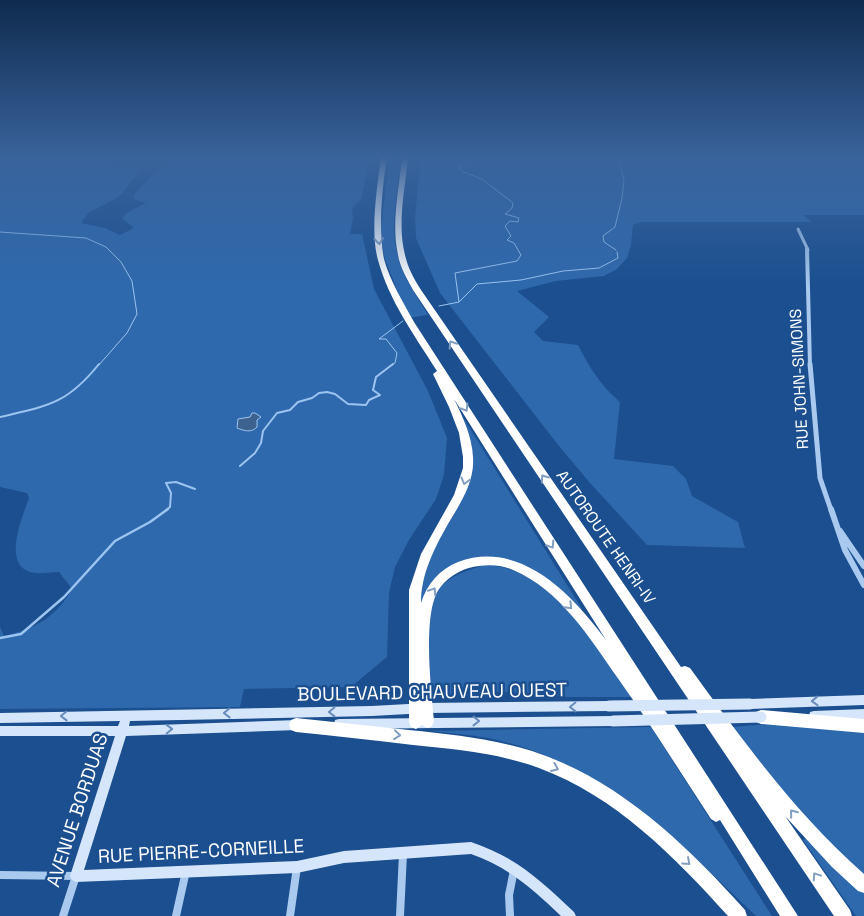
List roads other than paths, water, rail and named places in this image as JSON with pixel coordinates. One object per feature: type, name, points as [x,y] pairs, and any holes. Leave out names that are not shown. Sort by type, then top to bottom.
[{"type":"highway","points":[[381,201],[378,234],[381,259],[390,285],[440,380],[461,428],[466,445],[468,466],[462,490],[430,544],[418,574],[415,590],[421,715]]},
{"type":"highway","name":"AUTOROUTE HENRI-IV","points":[[401,201],[399,225],[401,255],[408,273],[458,353],[844,916]]},
{"type":"highway","points":[[410,322],[790,916]]},
{"type":"highway","points":[[421,715],[425,623],[428,599],[432,590],[450,571],[472,562],[491,560],[527,571],[565,601],[604,648],[785,916]]},
{"type":"highway","points":[[621,590],[793,813],[829,854],[864,885]]},
{"type":"highway","points":[[760,717],[864,726]]},
{"type":"highway","points":[[296,725],[464,743],[500,750],[543,762],[591,787],[640,820],[694,868],[739,916]]},
{"type":"main road","name":"BOULEVARD CHAUVEAU OUEST","points":[[0,731],[296,725],[421,715],[609,706],[864,700]]},
{"type":"main road","name":"BOULEVARD CHAUVEAU OUEST","points":[[0,718],[372,711],[421,715],[613,721],[864,714]]},
{"type":"main road","name":"AVENUE BORDUAS","points":[[76,876],[127,715]]},
{"type":"main road","name":"RUE PIERRE-CORNEILLE","points":[[76,876],[296,867],[344,857],[471,848],[490,853],[514,867],[540,887],[570,916]]},
{"type":"street","name":"RUE JOHN-SIMONS","points":[[798,229],[808,251],[810,374],[818,467],[824,493],[845,550],[864,585]]},
{"type":"street","name":"RUE JOHN-SIMONS","points":[[837,527],[864,566]]},
{"type":"street","points":[[400,916],[403,853]]},
{"type":"street","points":[[290,916],[296,867]]},
{"type":"street","points":[[510,916],[509,895],[514,867]]},
{"type":"street","points":[[176,916],[186,871]]},
{"type":"street","name":"RUE PIERRE-CORNEILLE","points":[[0,875],[76,876]]},
{"type":"street","name":"AVENUE BORDUAS","points":[[63,916],[76,876]]},
{"type":"waterway","points":[[459,302],[455,273],[517,261],[521,255],[514,243],[507,240],[511,236],[505,226],[510,221],[518,222],[519,218],[505,214],[512,208],[513,203],[510,201]]},
{"type":"waterway","points":[[616,250],[604,242],[603,236],[615,227],[621,201]]},
{"type":"waterway","points":[[0,232],[86,238],[106,247],[121,262],[132,281],[137,314],[127,333],[98,366]]},
{"type":"waterway","points":[[459,302],[477,284],[521,280],[563,271],[599,268],[618,258],[617,252]]},
{"type":"waterway","points":[[439,306],[459,302]]},
{"type":"waterway","points":[[391,366],[395,363],[397,353],[386,339],[379,339],[403,321]]},
{"type":"waterway","points":[[0,417],[31,410],[56,401],[77,388],[99,364]]},
{"type":"waterway","points":[[240,466],[255,453],[261,443],[263,431],[277,413],[290,410],[298,402],[312,398],[319,393],[327,392],[335,394],[348,404],[366,405],[369,400],[380,395],[373,390],[376,377],[393,364]]},
{"type":"waterway","points":[[166,510],[170,507],[171,493],[166,483],[176,482],[195,489]]},
{"type":"waterway","points":[[0,638],[21,634],[64,597],[115,541],[150,522],[168,509]]}]
